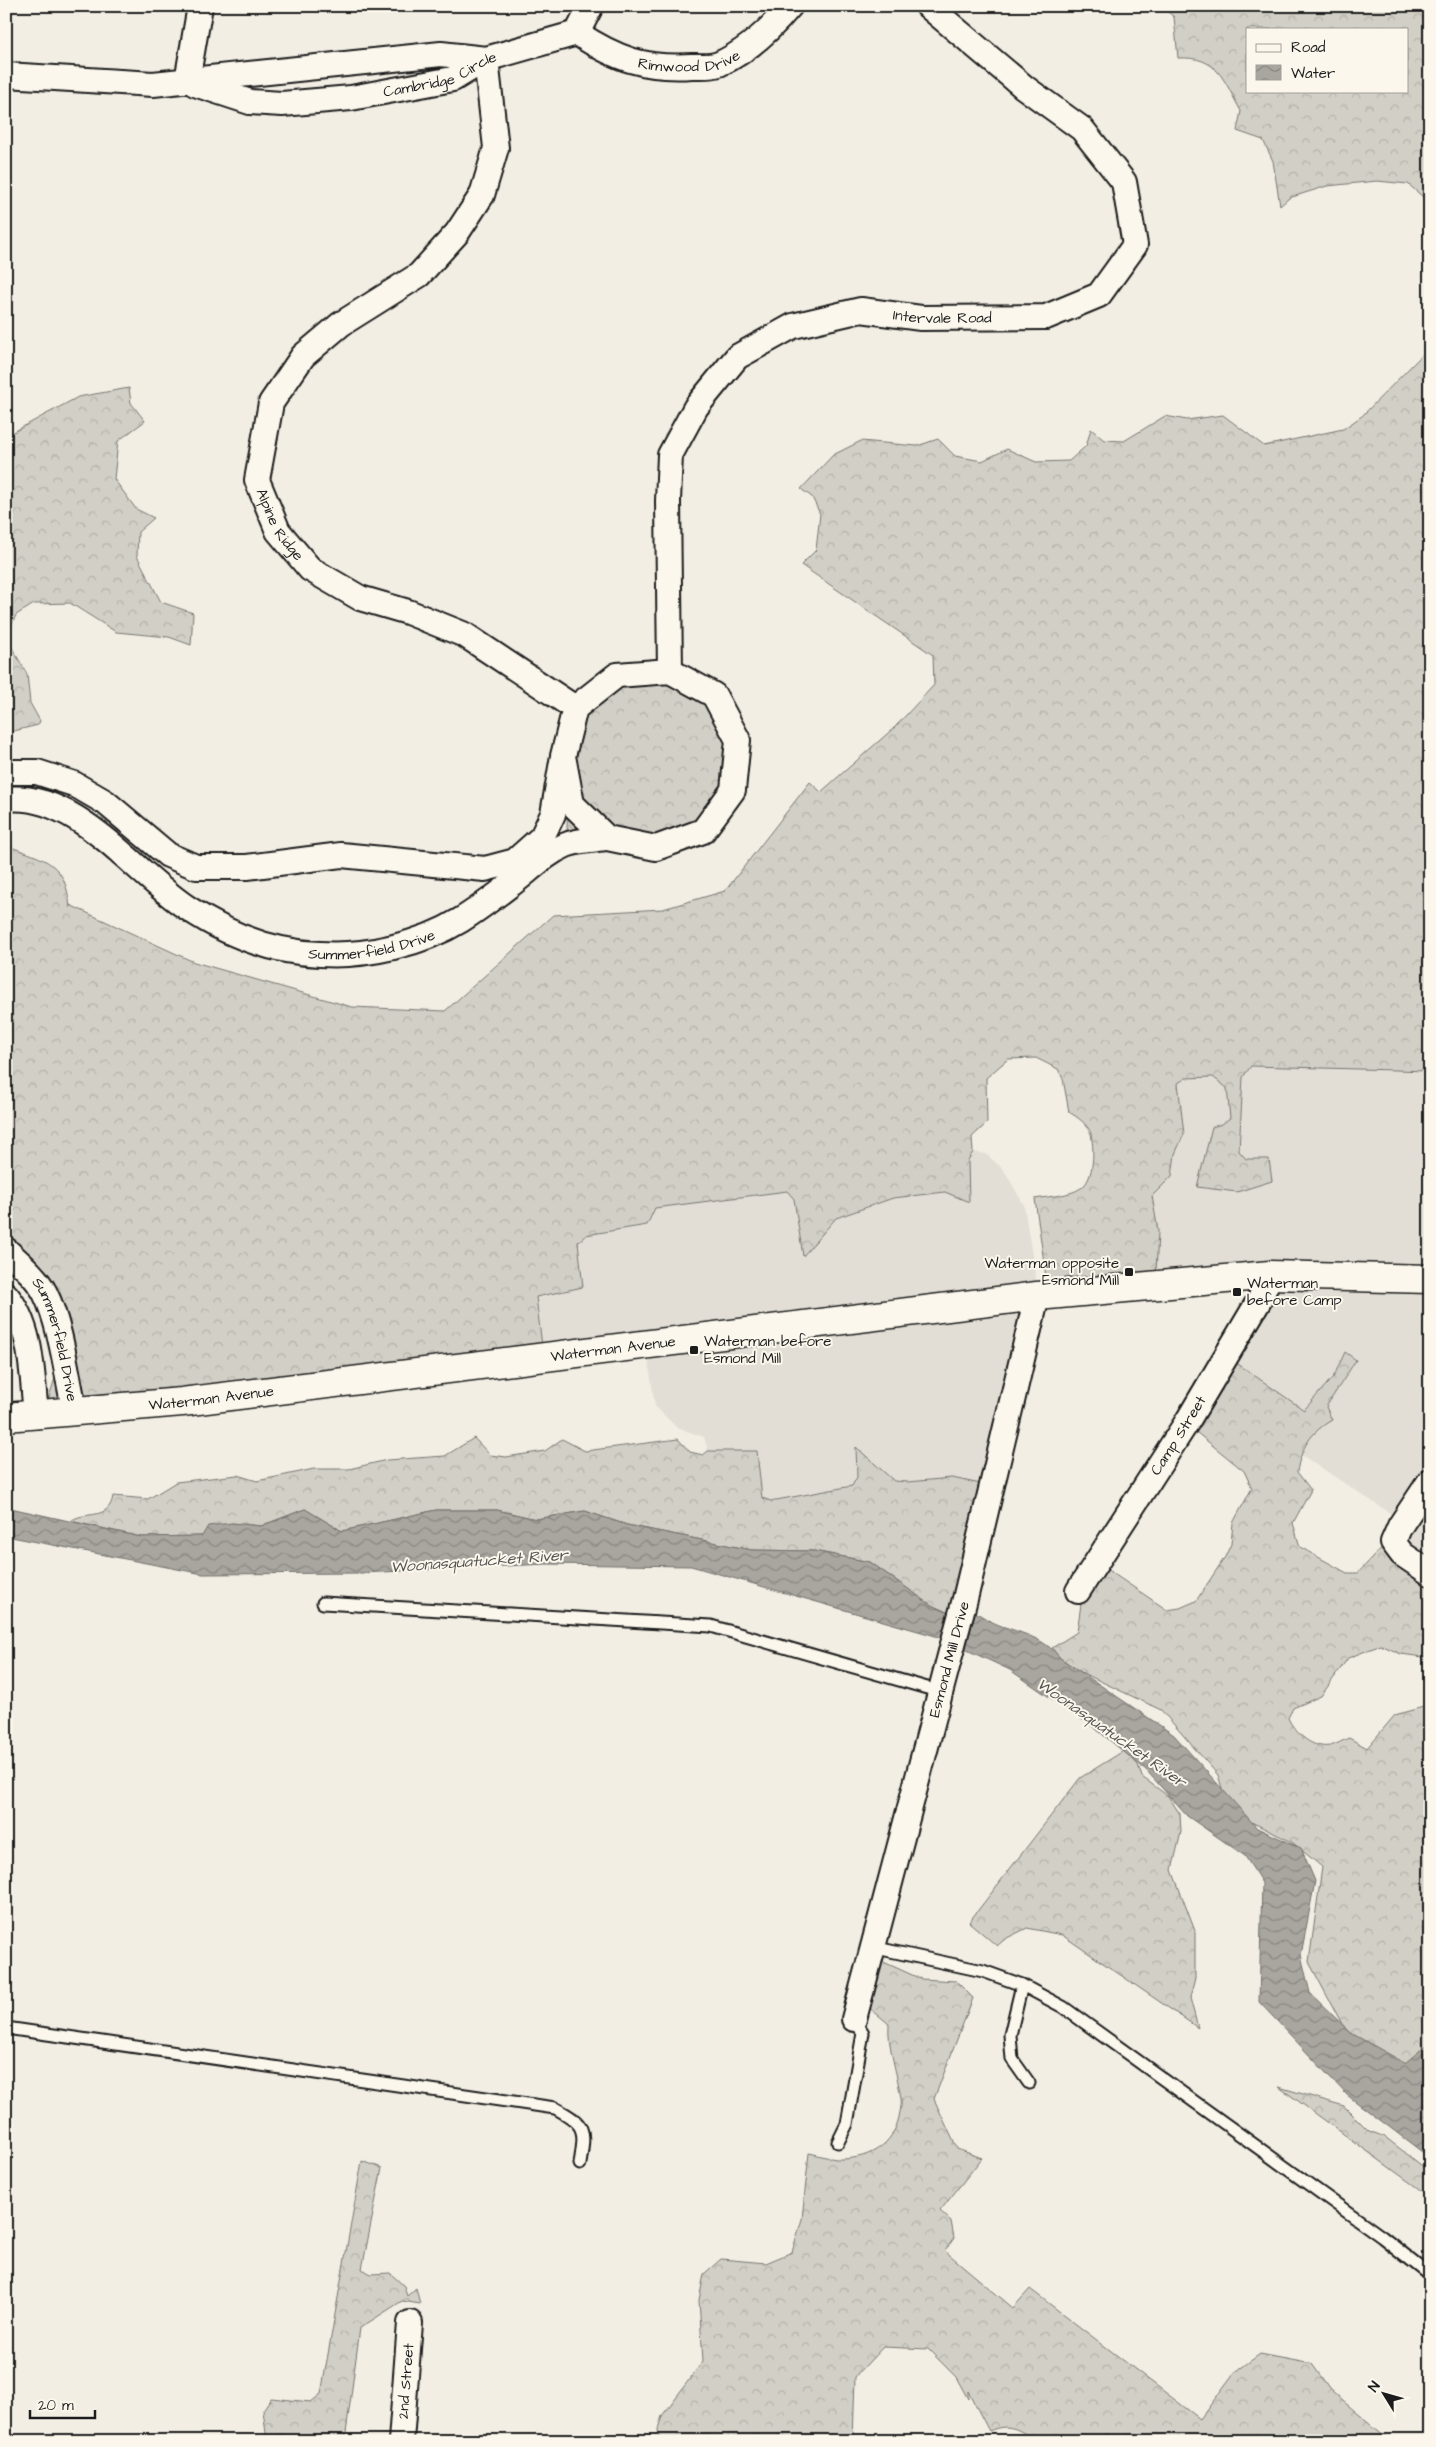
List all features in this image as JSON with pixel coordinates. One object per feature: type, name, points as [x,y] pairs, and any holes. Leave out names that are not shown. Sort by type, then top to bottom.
[{"type":"main road","name":"Waterman Avenue","points":[[6,1418],[182,1402],[1037,1296],[1270,1275],[1430,1279]]},
{"type":"street","points":[[187,81],[200,6]]},
{"type":"street","points":[[486,59],[577,32],[591,6]]},
{"type":"street","name":"Rimwood Drive","points":[[577,32],[604,51],[641,64],[679,67],[717,65],[752,45],[790,6]]},
{"type":"street","name":"Intervale Road","points":[[670,671],[668,501],[670,455],[696,407],[737,357],[792,326],[861,310],[921,318],[1046,317],[1099,295],[1135,245],[1124,182],[1082,129],[1024,88],[928,6]]},
{"type":"street","name":"Cambridge Circle","points":[[6,75],[153,84],[441,54],[486,59]]},
{"type":"street","name":"Cambridge Circle","points":[[187,81],[250,102],[282,104],[351,98],[453,79],[486,59]]},
{"type":"street","name":"Alpine Ridge","points":[[486,59],[496,148],[482,195],[458,233],[419,275],[341,324],[303,356],[271,403],[257,480],[278,531],[310,569],[360,598],[408,612],[466,635],[576,708]]},
{"type":"street","points":[[6,772],[38,772],[74,784],[105,802],[168,855],[196,867],[247,867],[341,854],[485,869],[515,861],[542,836],[553,814],[563,756],[576,708],[617,675],[670,671],[714,695],[738,740],[734,790],[703,831],[656,848],[606,838],[572,804],[563,756]]},
{"type":"street","name":"Summerfield Drive","points":[[6,799],[15,798],[41,802],[84,822],[185,907],[246,939],[282,950],[320,954],[364,953],[409,943],[460,921],[513,883],[546,855],[568,844],[606,838]]},
{"type":"street","points":[[134,866],[150,841]]},
{"type":"street","name":"Summerfield Drive","points":[[6,1250],[29,1272],[45,1292],[56,1328],[75,1412]]},
{"type":"street","name":"Camp Street","points":[[1078,1590],[1187,1422],[1260,1299],[1270,1275]]},
{"type":"street","name":"Summerfield Drive","points":[[6,1295],[16,1306],[28,1344],[36,1416]]},
{"type":"street","name":"Esmond Mill Drive","points":[[854,2019],[966,1595],[1037,1296]]},
{"type":"street","points":[[1430,1481],[1400,1526],[1393,1542],[1402,1554],[1430,1573]]},
{"type":"street","name":"2nd Street","points":[[401,2441],[410,2323]]},
{"type":"lane","points":[[322,1604],[711,1626],[941,1692]]},
{"type":"lane","points":[[872,1946],[983,1971],[1022,1985],[1063,2006],[1382,2237],[1430,2275]]},
{"type":"lane","points":[[1022,1985],[1010,2035],[1012,2059],[1029,2083]]},
{"type":"lane","points":[[838,2142],[847,2124],[863,2032],[854,2019]]},
{"type":"lane","points":[[6,2028],[555,2108],[574,2119],[584,2134],[580,2164]]},
{"type":"shaded area","points":[[1251,1066],[1430,1071],[1430,1568],[1400,1547],[1402,1521],[1300,1454],[1317,1428],[1332,1420],[1326,1407],[1356,1360],[1345,1352],[1334,1376],[1304,1410],[1235,1362],[1275,1287],[1156,1274],[1152,1196],[1172,1176],[1175,1154],[1184,1133],[1178,1083],[1186,1078],[1213,1077],[1227,1088],[1230,1118],[1222,1124],[1212,1127],[1245,1159],[1239,1151],[1243,1077]]},
{"type":"shaded area","points":[[973,1152],[986,1154],[1004,1170],[1024,1205],[1038,1293],[995,1487],[894,1481],[856,1448],[857,1477],[852,1486],[771,1501],[762,1498],[757,1451],[708,1451],[704,1437],[676,1427],[655,1406],[646,1345],[543,1354],[536,1296],[583,1287],[578,1242],[586,1235],[647,1225],[655,1208],[787,1191],[794,1199],[803,1256],[836,1218],[893,1198],[945,1192]]},
{"type":"green space","points":[[1161,6],[1430,6],[1430,203],[1408,184],[1377,181],[1327,186],[1289,198],[1280,206],[1273,161],[1263,140],[1237,131],[1241,111],[1224,80],[1218,72],[1203,61],[1192,58],[1178,58],[1174,17]]},
{"type":"green space","points":[[1430,342],[1430,1071],[1251,1066],[1243,1077],[1239,1151],[1246,1159],[1269,1159],[1272,1181],[1237,1192],[1197,1187],[1212,1127],[1222,1124],[1230,1118],[1227,1088],[1213,1077],[1186,1078],[1178,1083],[1184,1134],[1175,1154],[1172,1176],[1152,1196],[1158,1231],[1156,1274],[1048,1291],[1035,1199],[1071,1193],[1086,1184],[1091,1170],[1093,1154],[1091,1134],[1082,1121],[1069,1112],[1063,1079],[1058,1069],[1036,1058],[1008,1059],[986,1078],[987,1123],[972,1137],[973,1152],[968,1160],[969,1202],[945,1192],[893,1198],[836,1218],[803,1256],[794,1199],[787,1191],[655,1208],[647,1225],[586,1235],[578,1242],[583,1287],[536,1297],[543,1354],[46,1407],[63,1352],[50,1307],[6,1258],[6,838],[8,846],[43,860],[59,872],[68,893],[70,908],[70,905],[194,962],[352,1007],[445,1011],[553,915],[663,909],[725,891],[810,782],[821,792],[895,727],[934,685],[933,655],[801,565],[816,550],[820,514],[812,497],[801,489],[833,455],[861,441],[917,446],[938,439],[955,456],[982,461],[1007,449],[1036,462],[1069,461],[1086,446],[1091,429],[1104,440],[1124,441],[1165,416],[1187,420],[1223,415],[1264,446],[1343,429],[1362,416],[1423,354]]},
{"type":"green space","points":[[129,388],[131,403],[145,421],[118,441],[114,479],[136,509],[154,518],[138,532],[137,556],[161,602],[193,613],[191,645],[169,637],[116,632],[70,603],[34,604],[16,615],[9,631],[11,646],[27,674],[30,703],[40,721],[38,725],[6,733],[6,436],[78,397]]},
{"type":"green space","points":[[649,664],[734,723],[722,814],[663,855],[569,842],[567,828],[572,702]]},
{"type":"green space","points":[[1345,1352],[1356,1360],[1326,1407],[1332,1420],[1313,1435],[1301,1455],[1297,1472],[1311,1490],[1293,1523],[1300,1547],[1347,1573],[1358,1573],[1386,1543],[1430,1568],[1430,1658],[1401,1654],[1381,1645],[1348,1658],[1321,1696],[1293,1708],[1288,1718],[1305,1739],[1317,1745],[1335,1745],[1349,1738],[1367,1748],[1395,1715],[1430,1705],[1430,2064],[1399,2068],[1378,2059],[1342,2024],[1309,1962],[1322,1867],[1292,1842],[1229,1811],[1218,1775],[1161,1710],[1081,1672],[1060,1658],[1052,1648],[1077,1632],[1083,1590],[1102,1566],[1167,1610],[1180,1608],[1196,1601],[1225,1557],[1231,1544],[1233,1523],[1252,1488],[1244,1471],[1191,1428],[1235,1362],[1304,1410],[1334,1376]]},
{"type":"green space","points":[[474,1438],[490,1455],[506,1457],[545,1451],[562,1439],[585,1451],[678,1439],[690,1452],[703,1455],[708,1451],[757,1451],[762,1498],[771,1501],[852,1486],[857,1477],[856,1447],[894,1481],[907,1482],[952,1478],[995,1487],[977,1581],[984,1584],[962,1619],[931,1605],[870,1562],[814,1551],[752,1550],[627,1525],[585,1511],[536,1519],[497,1510],[436,1510],[342,1531],[305,1509],[261,1526],[232,1523],[202,1536],[141,1537],[71,1521],[107,1509],[111,1504],[113,1496],[148,1499],[176,1482],[237,1475],[257,1481],[314,1469],[349,1469],[387,1460],[445,1456]]},
{"type":"green space","points":[[1125,1750],[1138,1765],[1142,1777],[1168,1796],[1180,1814],[1181,1832],[1172,1870],[1195,1931],[1195,1978],[1190,1998],[1198,2028],[1062,1935],[1027,1928],[1005,1939],[997,1946],[969,1922],[1080,1778]]},
{"type":"green space","points":[[877,1959],[921,1979],[956,1981],[973,1998],[934,2099],[957,2149],[982,2158],[940,2211],[951,2221],[954,2238],[945,2251],[1013,2308],[1030,2289],[1200,2419],[1234,2373],[1260,2354],[1312,2364],[1332,2392],[1391,2441],[1037,2441],[1014,2428],[1003,2427],[989,2431],[968,2391],[968,2399],[956,2377],[928,2349],[883,2347],[855,2377],[853,2441],[659,2441],[658,2429],[662,2416],[703,2361],[699,2300],[704,2274],[721,2259],[766,2263],[792,2252],[802,2219],[809,2153],[839,2159],[862,2156],[879,2148],[892,2135],[896,2127],[901,2101],[891,2051],[889,2024],[854,1995]]},
{"type":"green space","points":[[1279,2087],[1344,2106],[1369,2131],[1385,2137],[1430,2172],[1430,2197]]},
{"type":"green space","points":[[362,2161],[382,2168],[362,2269],[371,2274],[390,2273],[404,2286],[407,2296],[416,2288],[420,2304],[402,2301],[360,2328],[345,2441],[267,2441],[263,2410],[271,2398],[311,2402],[321,2394]]},
{"type":"water","name":"Woonasquatucket River","points":[[6,1507],[141,1537],[202,1536],[208,1526],[232,1523],[261,1526],[305,1509],[342,1531],[436,1510],[497,1510],[536,1519],[585,1511],[627,1525],[752,1550],[814,1551],[870,1562],[931,1605],[962,1619],[968,1608],[995,1623],[1040,1641],[1060,1658],[1174,1735],[1257,1828],[1301,1848],[1315,1881],[1301,1955],[1310,1993],[1351,2033],[1405,2063],[1430,2042],[1430,2158],[1347,2095],[1259,2002],[1262,1883],[1245,1856],[1187,1816],[1146,1770],[1096,1729],[1010,1670],[939,1637],[691,1566],[546,1564],[362,1573],[203,1574],[6,1536]]},
{"type":"place","name":"Waterman opposite Esmond Mill","points":[[1129,1272]]},
{"type":"place","name":"Waterman before Camp","points":[[1237,1292]]},
{"type":"place","name":"Waterman before Esmond Mill","points":[[694,1350]]}]
